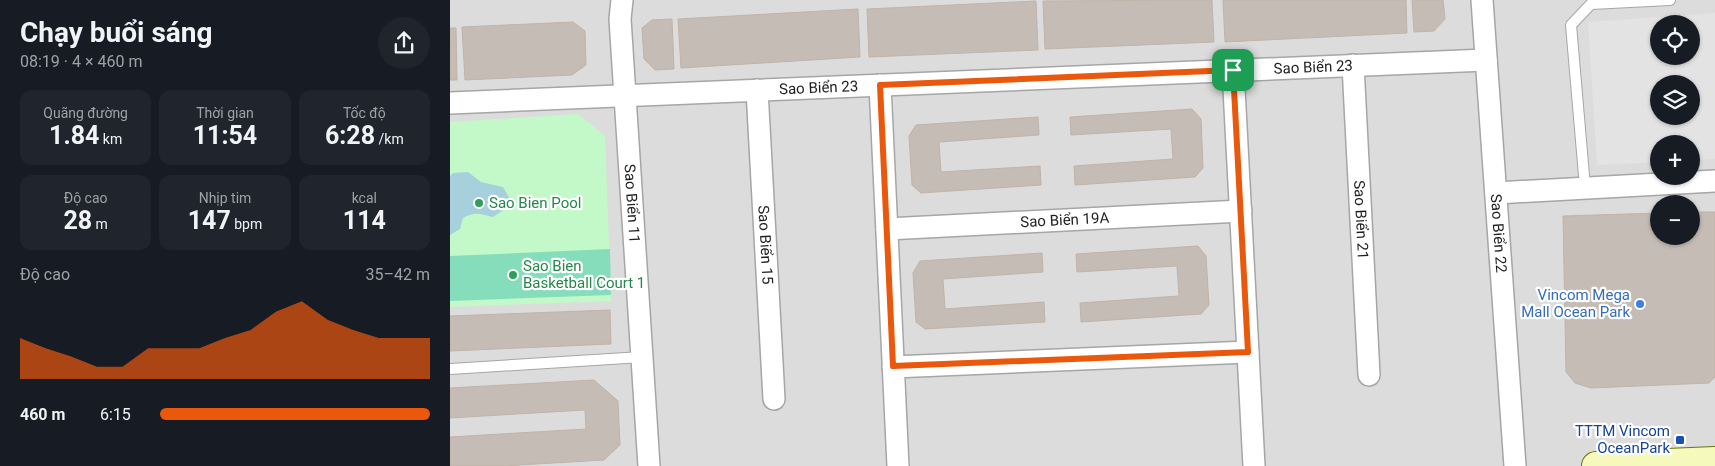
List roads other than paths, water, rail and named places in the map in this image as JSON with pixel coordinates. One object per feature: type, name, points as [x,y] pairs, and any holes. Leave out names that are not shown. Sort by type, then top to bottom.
[{"type":"street","name":"Sao Biển 11","points":[[622,0],[620,18],[649,466]]},
{"type":"street","name":"Sao Biển 22","points":[[1482,0],[1516,466]]},
{"type":"street","name":"Sao Biển 23","points":[[450,104],[1486,60]]},
{"type":"street","name":"Sao Biển 21","points":[[1353,66],[1369,374]]},
{"type":"street","points":[[1233,70],[1254,466]]},
{"type":"street","points":[[880,85],[898,466]]},
{"type":"street","name":"Sao Biển 15","points":[[757,90],[774,399]]},
{"type":"street","points":[[1496,192],[1715,181]]},
{"type":"street","name":"Sao Biển 19A","points":[[887,229],[1241,211]]},
{"type":"street","points":[[893,366],[1248,352]]},
{"type":"street","points":[[1596,466],[1715,461]]},
{"type":"lane","points":[[1585,187],[1571,24],[1591,4],[1670,0]]},
{"type":"lane","points":[[450,369],[642,357]]},
{"type":"water","name":"Sao Bien Pool","points":[[468,172],[481,182],[503,187],[510,199],[508,207],[493,217],[471,214],[463,218],[460,229],[450,235],[450,176],[453,173]]},
{"type":"place","name":"Sao Bien Pool","points":[[479,203]]},
{"type":"place","name":"Sao Bien Basketball Court 1","points":[[513,275]]},
{"type":"place","name":"Vincom Mega Mall Ocean Park","points":[[1640,304]]},
{"type":"place","name":"TTTM Vincom OceanPark","points":[[1680,440]]}]
